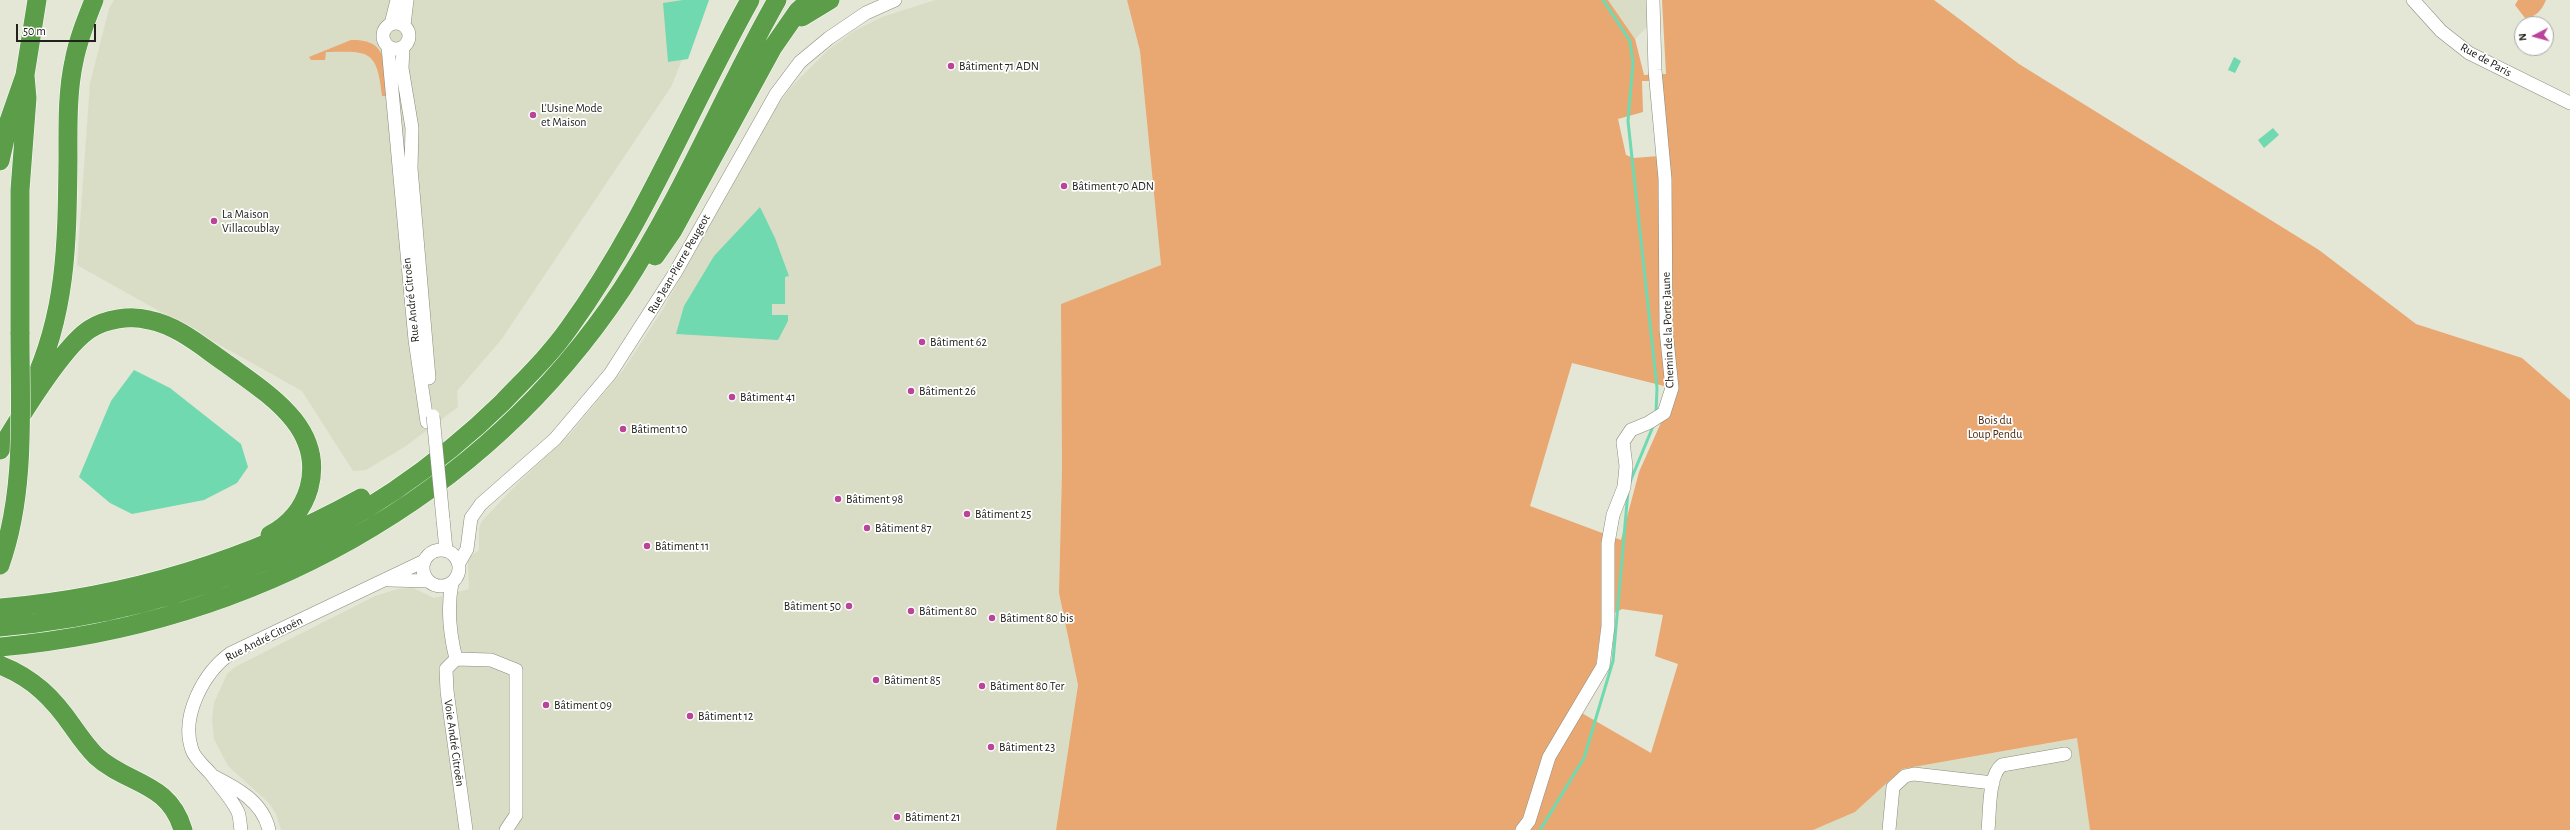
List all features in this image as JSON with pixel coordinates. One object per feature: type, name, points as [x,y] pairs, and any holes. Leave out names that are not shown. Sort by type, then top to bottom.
[{"type":"highway","points":[[0,161],[9,121],[25,75],[37,0]]},
{"type":"highway","points":[[5,442],[45,359],[59,309],[67,228],[69,95],[74,61],[94,0]]},
{"type":"highway","points":[[0,627],[104,613],[180,594],[251,568],[301,546],[365,510],[444,455],[515,390],[569,328],[618,254],[653,192],[750,0]]},
{"type":"highway","points":[[571,356],[620,291],[643,256],[689,172],[777,0]]},
{"type":"highway","points":[[0,647],[72,638],[162,618],[241,593],[325,554],[374,527],[456,469],[512,420],[571,356],[618,309],[673,230],[782,33],[798,11],[810,0]]},
{"type":"highway","points":[[782,33],[812,10],[830,0]]},
{"type":"highway","points":[[0,565],[7,545],[18,482],[20,190],[27,98],[25,75]]},
{"type":"highway","points":[[0,608],[81,598],[125,589],[217,562],[284,538],[397,479],[474,416],[507,384],[540,349],[618,254]]},
{"type":"highway","points":[[5,442],[70,349],[90,329],[110,321],[134,318],[157,322],[186,335],[282,405],[299,426],[308,446],[311,459],[311,477],[308,494],[289,522],[268,537],[217,562]]},
{"type":"highway","points":[[0,665],[27,677],[52,698],[96,756],[118,771],[147,785],[168,800],[180,818],[183,830]]},
{"type":"street","points":[[396,0],[397,24],[409,37],[403,48],[393,49],[388,47],[383,35],[385,28],[397,24],[407,0]]},
{"type":"street","name":"Rue Jean-Pierre Peugeot","points":[[459,563],[467,549],[471,518],[481,504],[555,439],[610,374],[675,273],[776,94],[800,62],[841,30],[866,14],[895,0]]},
{"type":"street","name":"Chemin de la Porte Jaune","points":[[1522,830],[1528,821],[1549,757],[1603,666],[1608,626],[1608,543],[1613,515],[1624,487],[1626,466],[1624,442],[1631,430],[1664,412],[1672,388],[1666,330],[1665,179],[1656,70],[1653,0]]},
{"type":"street","name":"Rue de Paris","points":[[2414,0],[2440,31],[2469,53],[2570,103]]},
{"type":"street","name":"Rue André Citroën","points":[[388,47],[415,340],[430,419]]},
{"type":"street","name":"Rue André Citroën","points":[[403,48],[402,68],[412,128],[411,168],[430,419],[440,521],[448,551]]},
{"type":"street","name":"Rue André Citroën","points":[[428,581],[423,573],[440,521]]},
{"type":"street","points":[[388,580],[428,556],[459,548],[468,537]]},
{"type":"street","points":[[448,551],[459,563],[457,578],[452,583],[450,603],[452,639],[456,659],[491,660],[516,670],[516,815],[506,830]]},
{"type":"street","name":"Rue André Citroën","points":[[241,830],[238,812],[192,750],[190,733],[192,711],[198,694],[219,661],[247,646],[388,580],[428,581],[439,587],[452,583]]},
{"type":"street","name":"Voie André Citroën","points":[[456,659],[446,669],[447,691],[466,830]]},
{"type":"street","points":[[1988,830],[1993,782],[1996,771],[2002,765],[2065,754]]},
{"type":"street","points":[[1889,830],[1893,787],[1905,776],[1914,774],[1993,782]]},
{"type":"street","name":"Rue André Citroën","points":[[212,775],[241,790],[250,798],[263,816],[269,830]]},
{"type":"shaded area","points":[[114,0],[706,0],[671,87],[501,340],[457,391],[458,407],[406,446],[366,470],[353,471],[302,391],[77,265],[90,83],[109,9]]},
{"type":"shaded area","points":[[683,0],[709,0],[688,59],[668,62],[663,3]]},
{"type":"shaded area","points":[[935,0],[1127,0],[1140,51],[1161,265],[1061,304],[1062,470],[1059,593],[1078,685],[1056,830],[281,830],[276,814],[269,803],[228,766],[214,739],[212,719],[214,703],[227,674],[235,667],[375,596],[398,589],[413,588],[434,598],[469,589],[468,558],[479,550],[479,528],[482,521],[518,483],[570,434],[624,369],[663,309],[777,106],[792,86],[828,50],[854,31],[882,17]]},
{"type":"shaded area","points":[[1608,0],[1648,0],[1648,26],[1635,39]]},
{"type":"shaded area","points":[[2234,57],[2241,61],[2235,73],[2228,70]]},
{"type":"shaded area","points":[[2273,128],[2279,135],[2264,148],[2258,140]]},
{"type":"shaded area","points":[[760,207],[775,238],[789,276],[785,277],[785,304],[772,304],[772,315],[788,315],[788,321],[778,340],[676,334],[684,306],[714,256]]},
{"type":"shaded area","points":[[134,370],[170,388],[241,444],[248,467],[237,483],[204,500],[132,514],[110,503],[79,477],[111,401]]},
{"type":"shaded area","points":[[2078,738],[2090,830],[1813,830],[1855,812],[1902,769]]},
{"type":"green space","name":"Bois du Loup Pendu","points":[[1127,0],[1608,0],[1635,39],[1644,75],[1666,74],[1662,0],[1934,0],[2019,64],[2319,250],[2416,324],[2522,358],[2570,400],[2570,830],[2090,830],[2077,738],[1902,769],[1855,812],[1813,830],[1056,830],[1078,685],[1059,593],[1062,470],[1061,304],[1161,265],[1140,51]],"holes":[[[1642,81],[1654,81],[1659,156],[1634,158],[1626,155],[1618,119],[1643,112]],[[1572,363],[1676,389],[1639,472],[1621,540],[1530,506]],[[1622,609],[1663,615],[1655,656],[1678,664],[1651,753],[1573,708],[1596,665],[1602,620]]]},
{"type":"green space","points":[[2518,0],[2546,0],[2543,7],[2532,16],[2523,16],[2515,5]]},
{"type":"green space","points":[[351,40],[364,41],[373,44],[379,49],[385,65],[387,96],[382,96],[377,69],[373,61],[368,56],[361,53],[352,52],[326,52],[325,60],[311,60],[309,57]]},
{"type":"waterway","points":[[1603,0],[1630,41],[1633,63],[1628,121],[1657,388],[1656,413]]},
{"type":"waterway","points":[[1630,482],[1654,424]]},
{"type":"waterway","points":[[1540,830],[1584,758],[1613,661],[1628,491]]},
{"type":"place","name":"Bâtiment 71 ADN","points":[[951,66]]},
{"type":"place","name":"L'Usine Mode et Maison","points":[[533,115]]},
{"type":"place","name":"Bâtiment 70 ADN","points":[[1064,186]]},
{"type":"place","name":"La Maison Villacoublay","points":[[214,221]]},
{"type":"place","name":"Bâtiment 62","points":[[922,342]]},
{"type":"place","name":"Bâtiment 26","points":[[911,391]]},
{"type":"place","name":"Bâtiment 41","points":[[732,397]]},
{"type":"place","name":"Bâtiment 10","points":[[623,429]]},
{"type":"place","name":"Bâtiment 98","points":[[838,499]]},
{"type":"place","name":"Bâtiment 25","points":[[967,514]]},
{"type":"place","name":"Bâtiment 87","points":[[867,528]]},
{"type":"place","name":"Bâtiment 11","points":[[647,546]]},
{"type":"place","name":"Bâtiment 50","points":[[849,606]]},
{"type":"place","name":"Bâtiment 80","points":[[911,611]]},
{"type":"place","name":"Bâtiment 80 bis","points":[[992,618]]},
{"type":"place","name":"Bâtiment 85","points":[[876,680]]},
{"type":"place","name":"Bâtiment 80 Ter","points":[[982,686]]},
{"type":"place","name":"Bâtiment 09","points":[[546,705]]},
{"type":"place","name":"Bâtiment 12","points":[[690,716]]},
{"type":"place","name":"Bâtiment 23","points":[[991,747]]},
{"type":"place","name":"Bâtiment 21","points":[[897,817]]}]
